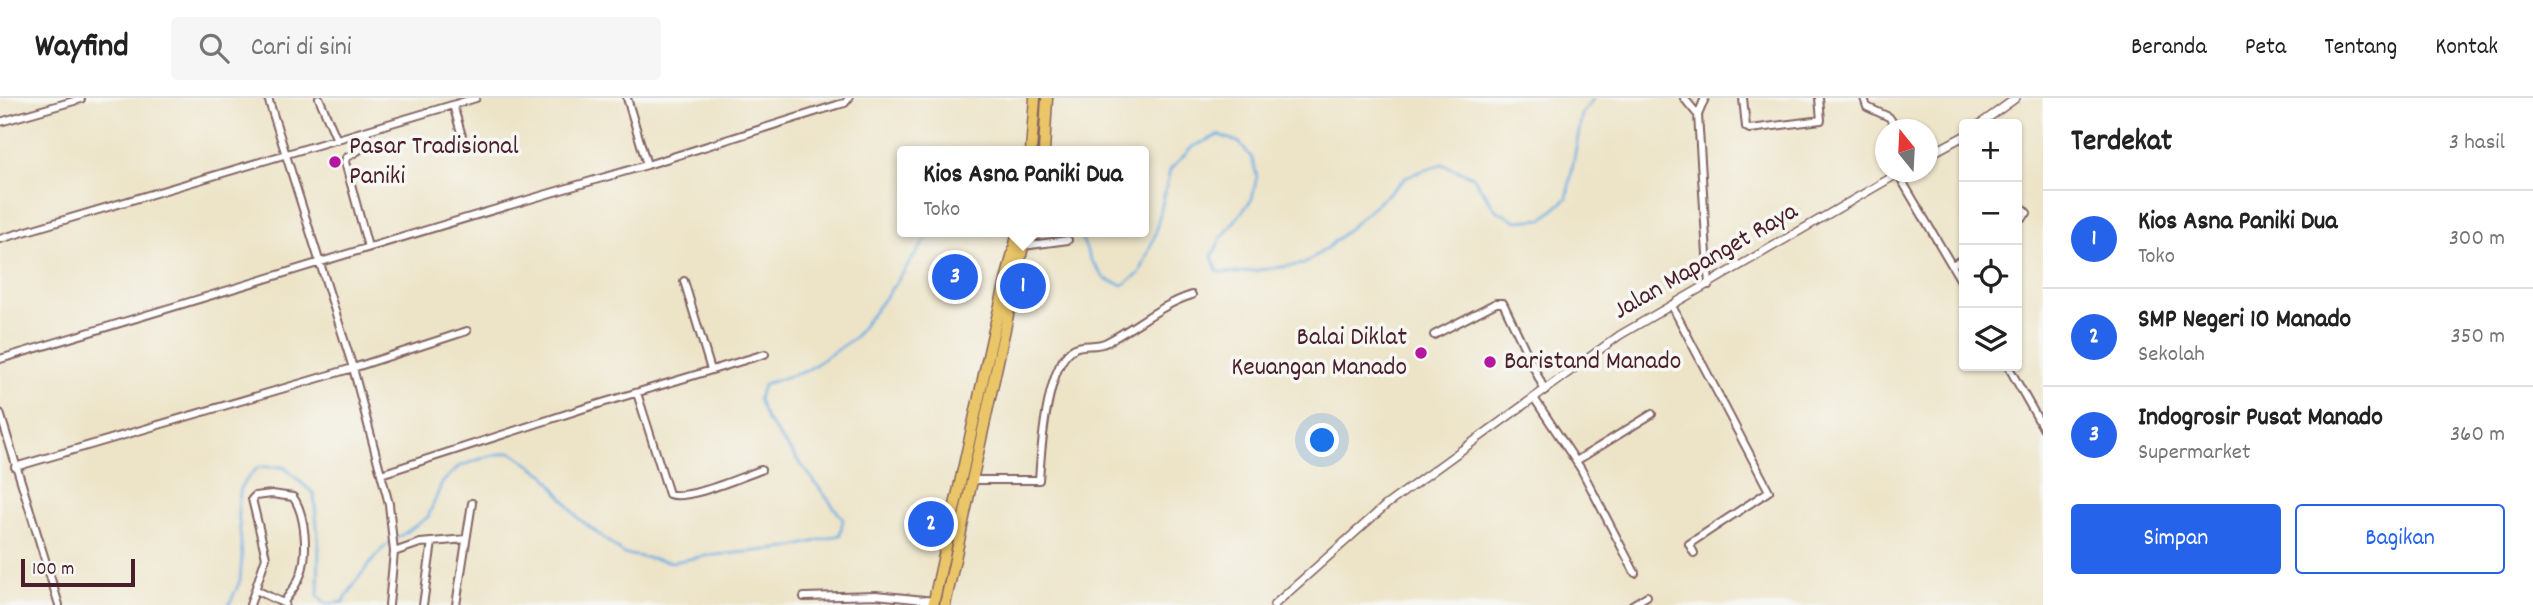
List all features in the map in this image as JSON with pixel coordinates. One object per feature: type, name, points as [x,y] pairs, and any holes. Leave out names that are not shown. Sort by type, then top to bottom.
[{"type":"highway","points":[[1031,146],[1035,98]]},
{"type":"highway","points":[[1044,146],[1047,98]]},
{"type":"highway","points":[[945,605],[972,480],[1017,237]]},
{"type":"highway","points":[[934,603],[998,335],[1026,237]]},
{"type":"street","points":[[268,98],[353,368],[389,504],[394,552],[388,605]]},
{"type":"street","points":[[319,98],[337,140]]},
{"type":"street","points":[[0,239],[476,98]]},
{"type":"street","points":[[627,98],[647,164]]},
{"type":"street","points":[[0,359],[837,106],[849,98]]},
{"type":"street","points":[[1684,98],[1698,115]]},
{"type":"street","points":[[1705,98],[1698,115],[1709,285]]},
{"type":"street","points":[[1743,98],[1746,127],[1750,130],[1821,120],[1819,98]]},
{"type":"street","points":[[1864,98],[1867,107],[1891,119]]},
{"type":"street","points":[[1987,119],[2016,98]]},
{"type":"street","points":[[0,122],[81,99]]},
{"type":"street","points":[[453,105],[464,143]]},
{"type":"street","points":[[368,131],[359,150],[346,158],[345,162],[368,247]]},
{"type":"street","points":[[1938,150],[1959,139]]},
{"type":"street","name":"Jalan Mapanget Raya","points":[[1274,605],[1386,505],[1620,335],[1885,182]]},
{"type":"street","points":[[1905,182],[1959,277]]},
{"type":"street","points":[[1023,246],[1068,240]]},
{"type":"street","points":[[1952,265],[1959,261]]},
{"type":"street","points":[[684,281],[711,370]]},
{"type":"street","points":[[972,480],[1039,481],[1043,428],[1057,372],[1065,356],[1079,346],[1107,342],[1161,307],[1192,295]]},
{"type":"street","points":[[1434,335],[1496,303],[1503,303],[1545,391]]},
{"type":"street","points":[[1672,306],[1769,491],[1689,544],[1694,553]]},
{"type":"street","points":[[15,467],[353,368],[467,331]]},
{"type":"street","points":[[381,474],[765,354]]},
{"type":"street","points":[[2011,371],[2043,428]]},
{"type":"street","points":[[637,393],[669,494],[689,494],[761,470]]},
{"type":"street","points":[[1534,398],[1576,461],[1635,573]]},
{"type":"street","points":[[0,412],[59,605]]},
{"type":"street","points":[[1576,461],[1652,414]]},
{"type":"street","points":[[250,605],[266,557],[252,499],[265,495],[291,496],[296,500],[302,516],[303,559],[300,578],[285,604],[257,590]]},
{"type":"street","points":[[456,605],[472,503]]},
{"type":"street","points":[[394,552],[420,543],[466,539]]},
{"type":"street","points":[[423,605],[432,542]]},
{"type":"street","points":[[804,597],[876,594],[934,603]]},
{"type":"street","points":[[1632,605],[1647,596]]},
{"type":"waterway","points":[[1081,237],[1091,260],[1105,279],[1123,285],[1140,273],[1155,235],[1170,170],[1192,147],[1219,135],[1240,143],[1252,158],[1257,176],[1252,199],[1220,240],[1212,257],[1220,272],[1237,273],[1304,264],[1327,248],[1408,176],[1442,164],[1473,177],[1496,210],[1517,221],[1543,219],[1567,198],[1582,114],[1594,98]]},
{"type":"waterway","points":[[229,605],[240,581],[242,555],[238,509],[241,486],[258,467],[284,467],[314,494],[319,547],[318,596],[326,604],[343,602],[383,548],[428,517],[442,483],[458,467],[489,456],[511,452],[545,475],[578,518],[624,554],[672,562],[789,548],[840,535],[843,519],[766,419],[758,399],[764,384],[806,371],[854,338],[928,237]]},
{"type":"place","name":"Pasar Tradisional Paniki","points":[[335,162]]},
{"type":"place","name":"Indogrosir Pusat Manado","points":[[955,277]]},
{"type":"place","name":"Kios Asna Paniki Dua","points":[[1023,286]]},
{"type":"place","name":"Balai Diklat Keuangan Manado","points":[[1421,353]]},
{"type":"place","name":"Baristand Manado","points":[[1490,362]]},
{"type":"place","name":"SMP Negeri 10 Manado","points":[[931,524]]}]
